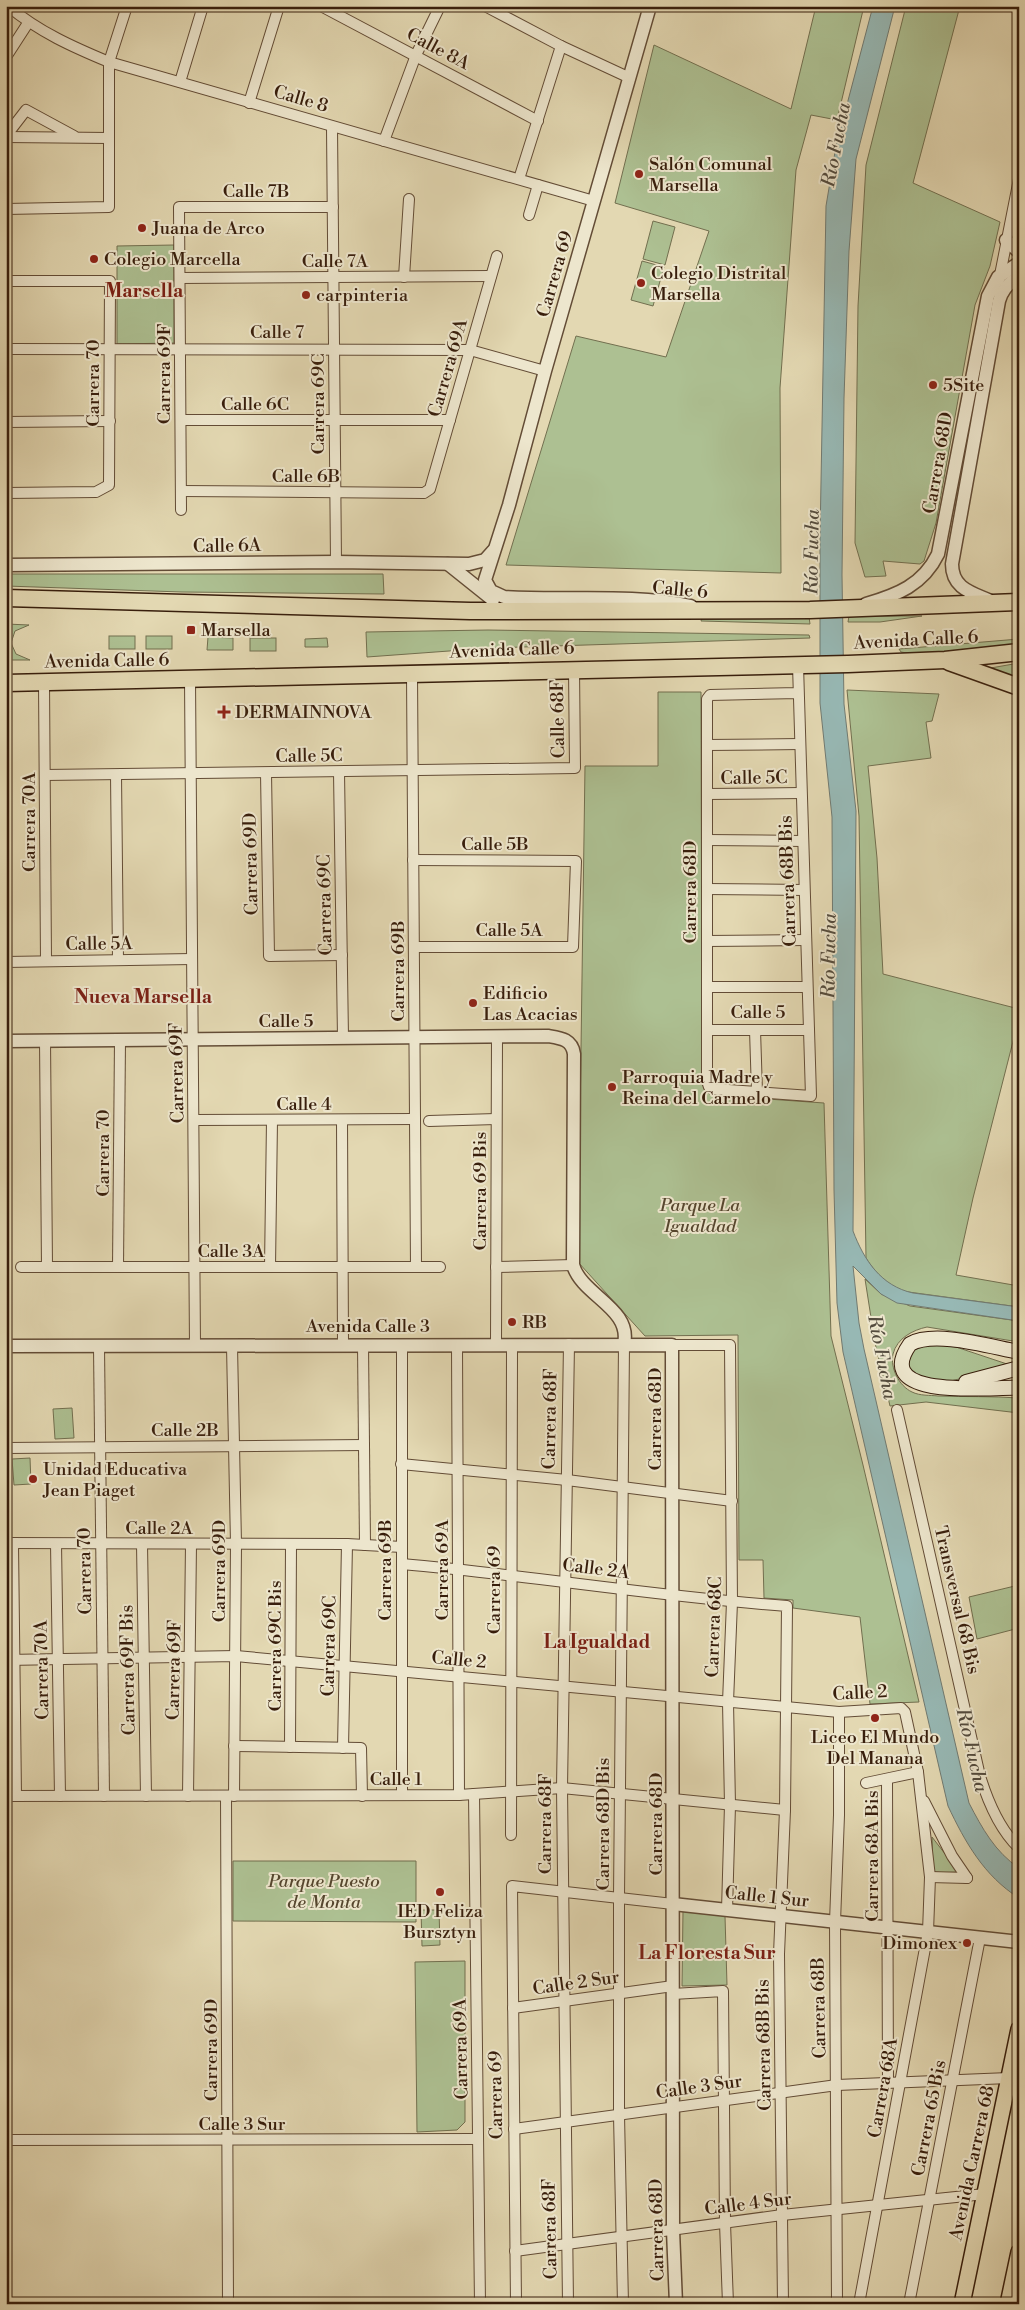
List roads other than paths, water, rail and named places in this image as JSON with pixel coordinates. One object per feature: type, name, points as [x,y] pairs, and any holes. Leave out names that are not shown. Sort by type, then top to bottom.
[{"type":"highway","name":"Avenida Calle 6","points":[[6,598],[470,611],[810,610],[1019,602]]},
{"type":"highway","points":[[470,611],[500,603]]},
{"type":"highway","name":"Avenida Calle 6","points":[[6,683],[412,674],[574,668],[848,664],[945,660],[1019,652]]},
{"type":"highway","points":[[945,660],[1019,687]]},
{"type":"main road","points":[[1019,1352],[946,1340],[917,1340],[910,1344],[903,1357],[907,1377],[913,1382],[922,1385],[1019,1388]]},
{"type":"main road","points":[[946,1340],[1019,1359]]},
{"type":"main road","points":[[941,1387],[1019,1368]]},
{"type":"main road","name":"Avenida Carrera 68","points":[[962,2304],[1019,2029]]},
{"type":"main road","points":[[1008,2304],[1019,2252]]},
{"type":"street","name":"Calle 8","points":[[8,6],[28,23],[62,42],[109,62],[594,200]]},
{"type":"street","points":[[6,209],[109,207],[109,62],[127,6]]},
{"type":"street","points":[[180,82],[203,6]]},
{"type":"street","points":[[249,103],[279,6]]},
{"type":"street","name":"Calle 8A","points":[[321,6],[538,121]]},
{"type":"street","points":[[384,141],[416,55],[440,6]]},
{"type":"street","points":[[485,6],[561,46],[630,78]]},
{"type":"street","name":"Carrera 69","points":[[487,586],[486,576],[493,550],[509,505],[545,371],[650,6]]},
{"type":"street","points":[[6,57],[28,23]]},
{"type":"street","points":[[518,179],[561,46]]},
{"type":"street","points":[[6,137],[26,110],[75,137]]},
{"type":"street","name":"Carrera 69C","points":[[332,127],[336,562]]},
{"type":"street","points":[[6,137],[109,138]]},
{"type":"street","name":"Carrera 68D","points":[[851,608],[897,594],[911,586],[927,573],[938,554],[988,296],[998,276],[1019,179]]},
{"type":"street","points":[[529,215],[538,185]]},
{"type":"street","points":[[404,277],[409,199]]},
{"type":"street","name":"Calle 7B","points":[[179,207],[333,207]]},
{"type":"street","name":"Carrera 69F","points":[[179,207],[181,510]]},
{"type":"street","points":[[1006,240],[1019,252]]},
{"type":"street","name":"Carrera 69A","points":[[430,489],[497,256]]},
{"type":"street","points":[[998,276],[1019,263]]},
{"type":"street","name":"Calle 7A","points":[[180,278],[491,276]]},
{"type":"street","name":"Carrera 68D","points":[[995,603],[958,585],[953,577],[952,564],[1000,297],[998,276]]},
{"type":"street","points":[[1000,297],[1010,283],[1019,277]]},
{"type":"street","name":"Carrera 70","points":[[6,281],[110,281],[109,485],[96,492],[6,493]]},
{"type":"street","name":"Calle 7","points":[[6,349],[470,350],[545,371]]},
{"type":"street","name":"Calle 6C","points":[[181,420],[450,420]]},
{"type":"street","points":[[6,422],[110,421]]},
{"type":"street","name":"Calle 6B","points":[[181,491],[424,493],[430,489]]},
{"type":"street","points":[[448,564],[480,562],[493,550]]},
{"type":"street","name":"Calle 6A","points":[[6,565],[336,562],[448,564]]},
{"type":"street","points":[[448,564],[490,598],[500,603]]},
{"type":"street","name":"Calle 6","points":[[487,586],[495,594],[504,597],[646,599],[717,611]]},
{"type":"street","name":"Calle 6","points":[[500,603],[639,604],[717,611]]},
{"type":"street","name":"Carrera 68B Bis","points":[[757,1092],[811,1096],[798,693],[804,665]]},
{"type":"street","name":"Calle 68F","points":[[574,668],[575,768]]},
{"type":"street","name":"Carrera 69B","points":[[412,674],[416,1267]]},
{"type":"street","name":"Carrera 69F","points":[[190,679],[195,1346]]},
{"type":"street","name":"Carrera 70A","points":[[44,682],[46,961]]},
{"type":"street","name":"Carrera 68D","points":[[757,1092],[709,1087],[707,1030],[707,696],[798,693]]},
{"type":"street","points":[[707,745],[800,744]]},
{"type":"street","name":"Calle 5C","points":[[44,775],[575,768]]},
{"type":"street","name":"Carrera 69D","points":[[266,772],[269,956],[342,955]]},
{"type":"street","name":"Carrera 69C","points":[[339,772],[343,1038]]},
{"type":"street","points":[[116,774],[118,960]]},
{"type":"street","name":"Calle 5C","points":[[707,794],[802,793]]},
{"type":"street","points":[[707,840],[803,841]]},
{"type":"street","name":"Calle 5B","points":[[413,860],[576,861],[574,946]]},
{"type":"street","points":[[707,889],[804,890]]},
{"type":"street","points":[[707,941],[806,940]]},
{"type":"street","name":"Calle 5A","points":[[414,947],[574,946]]},
{"type":"street","name":"Calle 5A","points":[[6,962],[192,960]]},
{"type":"street","points":[[707,987],[808,987]]},
{"type":"street","name":"Calle 5","points":[[707,1030],[809,1030]]},
{"type":"street","points":[[755,1030],[757,1092]]},
{"type":"street","name":"Calle 5","points":[[6,1041],[548,1036],[566,1040],[573,1046],[574,1054],[572,1265]]},
{"type":"street","name":"Carrera 69 Bis","points":[[496,1344],[497,1037]]},
{"type":"street","points":[[45,1040],[47,1267]]},
{"type":"street","name":"Carrera 70","points":[[118,1267],[120,1040]]},
{"type":"street","name":"Calle 4","points":[[194,1120],[415,1119]]},
{"type":"street","points":[[429,1121],[496,1119]]},
{"type":"street","points":[[270,1268],[272,1120]]},
{"type":"street","points":[[342,1120],[343,1345]]},
{"type":"street","points":[[496,1267],[572,1265],[578,1277],[623,1324],[626,1336],[624,1344]]},
{"type":"street","name":"Calle 3A","points":[[21,1267],[440,1268]]},
{"type":"street","name":"Carrera 69","points":[[511,1835],[512,1344]]},
{"type":"street","name":"Carrera 68F","points":[[568,2304],[562,1788],[569,1344]]},
{"type":"street","name":"Avenida Calle 3","points":[[6,1346],[624,1344],[730,1346]]},
{"type":"street","name":"Carrera 68D Bis","points":[[623,2304],[619,2115],[619,1794],[624,1344]]},
{"type":"street","points":[[363,1345],[365,1545]]},
{"type":"street","name":"Carrera 69B","points":[[402,1345],[402,1795]]},
{"type":"street","name":"Carrera 69A","points":[[457,1345],[459,1796]]},
{"type":"street","name":"Carrera 68D","points":[[672,1345],[673,2230],[676,2304]]},
{"type":"street","name":"Carrera 70","points":[[99,1346],[104,1796]]},
{"type":"street","name":"Carrera 69D","points":[[228,2304],[230,1796],[234,1746],[236,1656],[232,1346]]},
{"type":"street","name":"Carrera 68C","points":[[727,1910],[730,1805],[728,1702],[732,1602],[730,1346]]},
{"type":"street","name":"Transversal 68 Bis","points":[[897,1410],[980,1776],[986,1796],[998,1822],[1019,1848]]},
{"type":"street","name":"Calle 2B","points":[[6,1448],[364,1445]]},
{"type":"street","points":[[401,1464],[567,1480],[672,1495],[732,1501]]},
{"type":"street","points":[[10,1544],[11,1796]]},
{"type":"street","name":"Calle 2A","points":[[10,1544],[347,1544],[402,1547]]},
{"type":"street","name":"Carrera 70A","points":[[56,1544],[60,1796]]},
{"type":"street","name":"Carrera 69F Bis","points":[[142,1544],[146,1796]]},
{"type":"street","name":"Carrera 69F","points":[[188,1796],[191,1544]]},
{"type":"street","name":"Carrera 69C Bis","points":[[290,1747],[292,1544]]},
{"type":"street","name":"Carrera 69C","points":[[343,1748],[347,1544]]},
{"type":"street","name":"Calle 2A","points":[[402,1564],[732,1602],[787,1606]]},
{"type":"street","name":"Carrera 68B Bis","points":[[783,2304],[779,1954],[785,1810],[787,1606]]},
{"type":"street","name":"Calle 2","points":[[10,1660],[236,1656],[839,1712],[897,1707],[906,1712],[918,1772]]},
{"type":"street","name":"Carrera 68B","points":[[838,2304],[835,1922],[839,1815],[839,1712]]},
{"type":"street","points":[[234,1746],[360,1748],[362,1796]]},
{"type":"street","points":[[866,1784],[918,1772],[922,1798],[952,1856],[967,1878],[930,1877]]},
{"type":"street","name":"Carrera 68A Bis","points":[[887,1779],[888,2083]]},
{"type":"street","name":"Calle 1","points":[[11,1796],[459,1796],[562,1788],[785,1810]]},
{"type":"street","name":"Carrera 69A","points":[[474,1794],[480,2304]]},
{"type":"street","name":"Carrera 68A","points":[[859,2304],[928,1932],[930,1877],[922,1798]]},
{"type":"street","name":"Carrera 69","points":[[512,1886],[516,2304]]},
{"type":"street","name":"Calle 1 Sur","points":[[512,1886],[1019,1942]]},
{"type":"street","name":"Carrera 65 Bis","points":[[909,2304],[980,1938]]},
{"type":"street","name":"Calle 2 Sur","points":[[513,2008],[620,1993],[673,1990],[723,1991],[725,2100]]},
{"type":"street","name":"Calle 3 Sur","points":[[514,2129],[837,2085],[1009,2078]]},
{"type":"street","points":[[725,2100],[725,2223],[728,2304]]},
{"type":"street","name":"Calle 3 Sur","points":[[6,2140],[478,2139]]},
{"type":"street","name":"Calle 4 Sur","points":[[515,2251],[782,2216],[985,2194]]},
{"type":"street","points":[[1012,2304],[1019,2302]]},
{"type":"water","points":[[873,6],[895,6],[856,159],[849,251],[844,398],[842,575],[844,704],[856,811],[853,1231],[868,1262],[883,1278],[902,1290],[1019,1307],[1019,1321],[897,1303],[881,1294],[853,1266],[859,1323],[864,1349],[969,1803],[996,1847],[1010,1862],[1019,1868],[1019,1898],[986,1869],[961,1832],[948,1806],[843,1352],[837,1303],[834,1190],[832,817],[820,703],[820,538],[826,206],[836,146]]},
{"type":"place","name":"Salón Comunal Marsella","points":[[639,174]]},
{"type":"place","name":"Juana de Arco","points":[[142,228]]},
{"type":"place","name":"Colegio Marcella","points":[[94,259]]},
{"type":"place","name":"Colegio Distrital Marsella","points":[[641,283]]},
{"type":"place","name":"carpinteria","points":[[306,295]]},
{"type":"place","name":"5Site","points":[[933,385]]},
{"type":"place","name":"Marsella","points":[[191,630]]},
{"type":"place","name":"DERMAINNOVA","points":[[224,712]]},
{"type":"place","name":"Edificio Las Acacias","points":[[473,1003]]},
{"type":"place","name":"Parroquia Madre y Reina del Carmelo","points":[[612,1087]]},
{"type":"place","name":"RB","points":[[512,1322]]},
{"type":"place","name":"Unidad Educativa Jean Piaget","points":[[33,1479]]},
{"type":"place","name":"Liceo El Mundo Del Manana","points":[[875,1718]]},
{"type":"place","name":"IED Feliza Bursztyn","points":[[440,1892]]},
{"type":"place","name":"Dimonex","points":[[967,1943]]},
{"type":"district","name":"Marsella","points":[[144,291]]},
{"type":"district","name":"Nueva Marsella","points":[[143,997]]},
{"type":"district","name":"La Igualdad","points":[[597,1642]]},
{"type":"district","name":"La Floresta Sur","points":[[707,1953]]},
{"type":"water label","name":"Río Fucha","points":[[836,145]]},
{"type":"water label","name":"Río Fucha","points":[[812,552]]},
{"type":"water label","name":"Río Fucha","points":[[829,956]]},
{"type":"water label","name":"Río Fucha","points":[[882,1357]]},
{"type":"water label","name":"Río Fucha","points":[[972,1750]]},
{"type":"park label","name":"Parque La Igualdad","points":[[700,1215]]},
{"type":"park label","name":"Parque Puesto de Monta","points":[[324,1891]]}]
